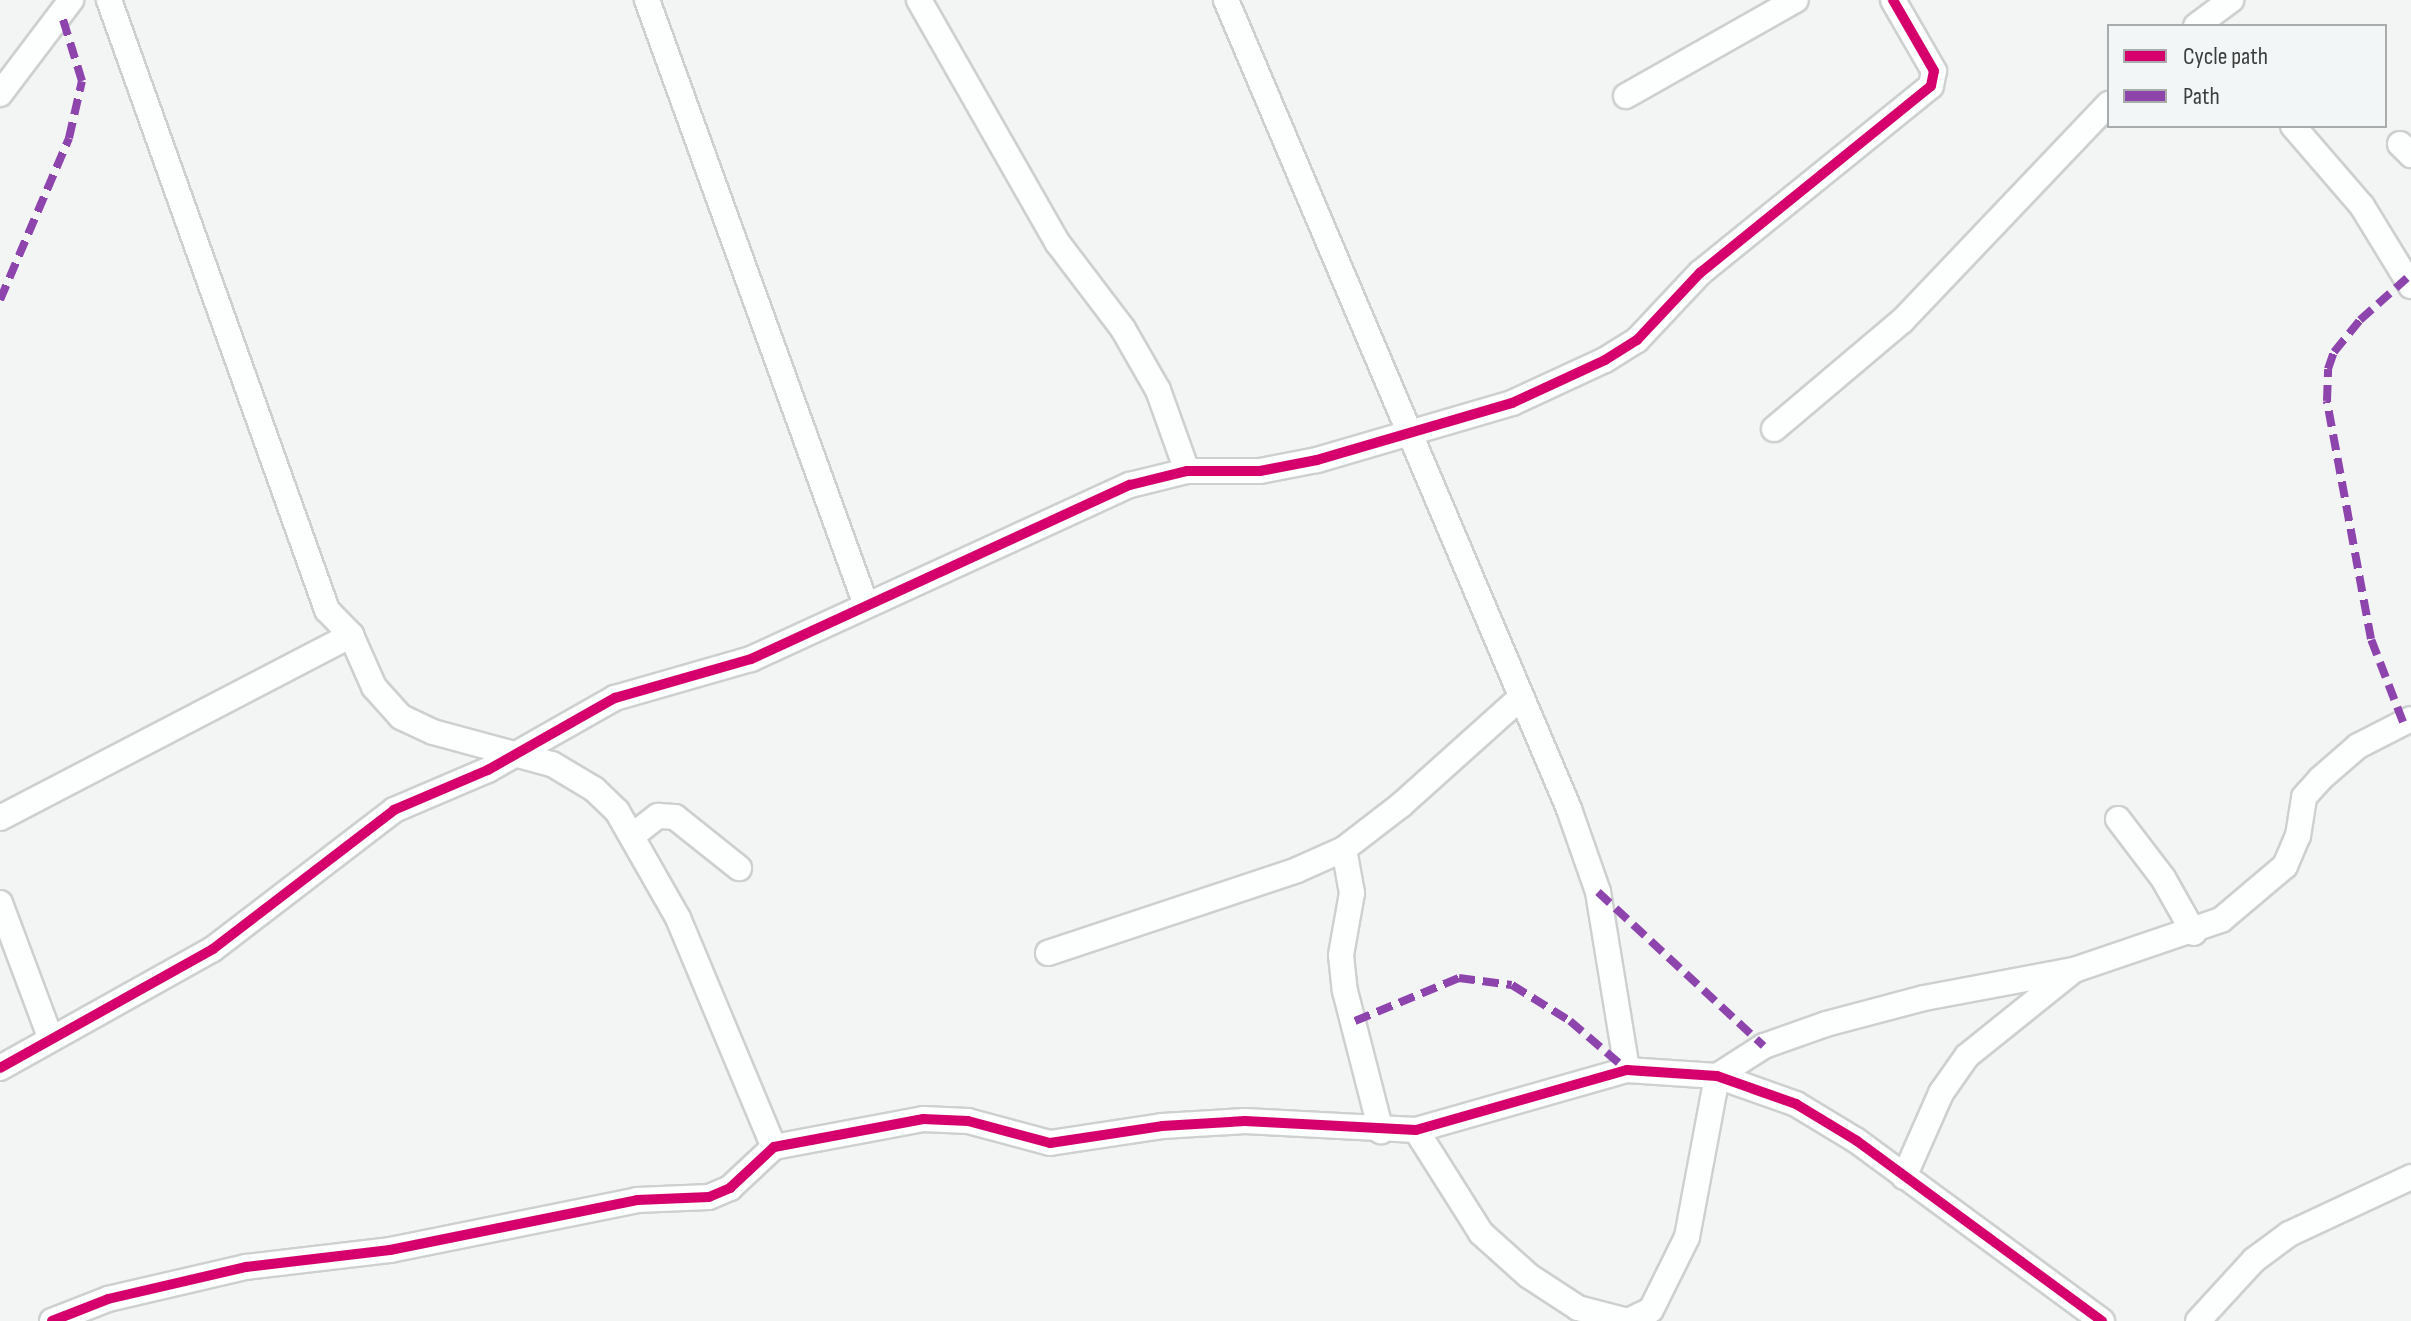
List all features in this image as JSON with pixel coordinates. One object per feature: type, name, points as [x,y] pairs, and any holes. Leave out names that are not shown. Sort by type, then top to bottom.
[{"type":"street","points":[[0,94],[71,0]]},
{"type":"street","points":[[109,0],[327,610],[351,635],[374,687],[401,717],[424,729],[552,764],[594,789],[632,836],[699,962],[774,1147]]},
{"type":"street","points":[[647,0],[866,605]]},
{"type":"street","points":[[919,0],[1057,242],[1123,329],[1158,390],[1187,471]]},
{"type":"street","points":[[1226,0],[1411,435],[1519,699],[1569,809],[1598,892],[1627,1070]]},
{"type":"street","points":[[1626,96],[1796,0]]},
{"type":"street","points":[[0,1068],[21,1060],[50,1037],[213,949],[394,810],[515,755],[615,698],[751,659],[1130,485],[1187,471],[1260,471],[1411,435],[1547,388],[1637,340],[1700,273],[1918,100],[1931,86],[1934,71],[1893,0]]},
{"type":"street","points":[[2204,23],[2231,0]]},
{"type":"street","points":[[1774,429],[1902,321],[2107,106]]},
{"type":"street","points":[[2295,128],[2362,206],[2411,286]]},
{"type":"street","points":[[0,818],[351,635]]},
{"type":"street","points":[[1048,953],[1297,870],[1344,849],[1401,805],[1519,699]]},
{"type":"street","points":[[1416,1130],[1454,1198],[1490,1242],[1529,1276],[1578,1308],[1628,1321],[1651,1310],[1687,1237],[1717,1076],[1764,1046],[1826,1024],[1924,998],[2074,970],[2194,933],[2221,920],[2285,866],[2298,836],[2304,797],[2320,779],[2358,746],[2411,719]]},
{"type":"street","points":[[632,836],[658,816],[670,815],[739,868]]},
{"type":"street","points":[[2118,819],[2163,878],[2194,933]]},
{"type":"street","points":[[1344,849],[1352,893],[1341,955],[1345,991],[1381,1131]]},
{"type":"street","points":[[0,903],[9,939],[50,1037]]},
{"type":"street","points":[[1904,1177],[1941,1093],[1967,1056],[2074,970]]},
{"type":"street","points":[[52,1321],[108,1299],[246,1267],[420,1245],[637,1200],[709,1197],[730,1188],[774,1147],[923,1119],[968,1121],[1050,1143],[1162,1126],[1245,1121],[1381,1131],[1416,1130],[1627,1070],[1717,1076],[1796,1104],[1904,1177],[2102,1321]]},
{"type":"street","points":[[2198,1321],[2254,1260],[2289,1234],[2411,1177]]},
{"type":"marked path","points":[[0,300],[69,138],[82,81],[61,13]]},
{"type":"marked path","points":[[2403,722],[2371,639],[2327,401],[2328,369],[2334,352],[2360,320],[2407,278]]},
{"type":"marked path","points":[[1598,892],[1764,1046]]},
{"type":"marked path","points":[[1355,1021],[1459,978],[1512,985],[1570,1021],[1627,1070]]},
{"type":"cycle path","points":[[0,1068],[213,949],[394,810],[488,770],[615,698],[751,659],[1130,485],[1187,471],[1260,471],[1317,460],[1512,403],[1605,360],[1637,340],[1700,273],[1931,86],[1934,71],[1893,0]]},
{"type":"cycle path","points":[[52,1321],[108,1299],[246,1267],[390,1250],[637,1200],[709,1197],[730,1188],[774,1147],[923,1119],[968,1121],[1050,1143],[1162,1126],[1245,1121],[1416,1130],[1627,1070],[1717,1076],[1796,1104],[1857,1141],[2102,1321]]}]
